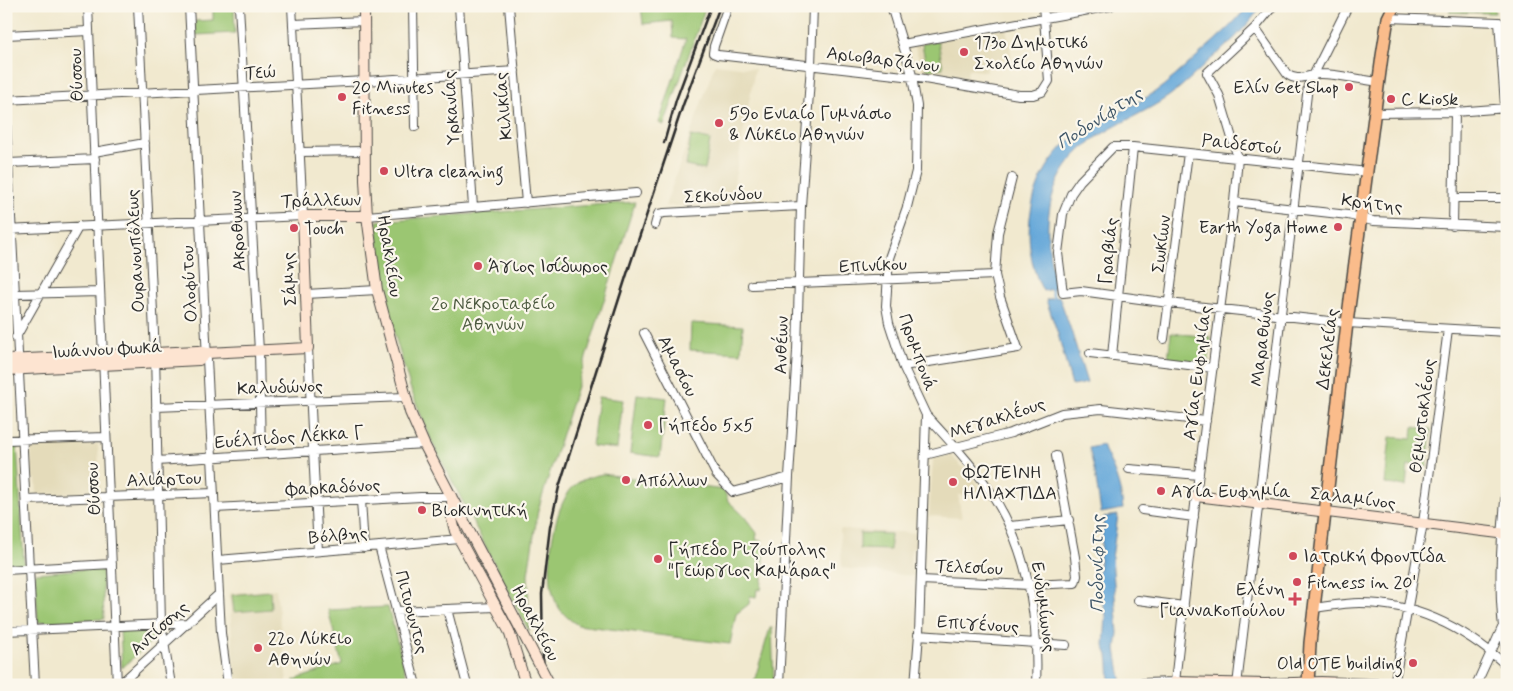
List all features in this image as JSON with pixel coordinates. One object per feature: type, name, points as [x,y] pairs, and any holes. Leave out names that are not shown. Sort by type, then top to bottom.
[{"type":"main road","name":"Δεκελείας","points":[[1308,683],[1314,608],[1347,323],[1368,172],[1386,12],[1394,6]]},
{"type":"street","name":"Θύσσου","points":[[88,6],[102,360],[118,685]]},
{"type":"street","name":"Ουρανουπόλεως","points":[[138,6],[150,223],[161,624],[171,685]]},
{"type":"street","name":"Ολοφύτου","points":[[189,6],[221,633],[228,685]]},
{"type":"street","name":"Ακροθωων","points":[[239,6],[259,350],[261,454]]},
{"type":"street","name":"Σάμης","points":[[292,6],[318,551]]},
{"type":"street","name":"Ηρακλείου","points":[[364,6],[364,151],[367,216],[377,290],[405,397],[424,444],[550,685]]},
{"type":"street","points":[[413,6],[415,127]]},
{"type":"street","name":"Υρκανίας","points":[[459,6],[473,207]]},
{"type":"street","name":"Κιλικίας","points":[[509,6],[526,203]]},
{"type":"street","name":"Αριοβαρζάνου","points":[[728,6],[714,46],[713,53],[718,55],[912,77],[1019,95],[1042,92],[1047,87],[1049,73],[1045,19]]},
{"type":"street","name":"Ανθέων","points":[[779,685],[788,477],[797,351],[801,206],[811,65],[813,6]]},
{"type":"street","name":"Προμπονά","points":[[891,6],[912,77],[917,106],[916,171],[907,207],[891,251],[886,280],[888,323],[903,366],[926,415],[921,580],[915,685]]},
{"type":"street","points":[[1043,6],[1045,19]]},
{"type":"street","points":[[903,44],[1111,6]]},
{"type":"street","points":[[1273,6],[1255,28],[1290,76],[1303,78],[1319,74],[1378,82]]},
{"type":"street","name":"Μαραθώνος","points":[[1236,684],[1308,86],[1348,6]]},
{"type":"street","points":[[1386,12],[1499,22],[1507,133]]},
{"type":"street","points":[[294,24],[364,21]]},
{"type":"street","name":"Αγίας Ευφημίας","points":[[1175,684],[1196,496],[1221,309],[1238,158],[1219,95],[1207,72],[1255,28]]},
{"type":"street","points":[[6,35],[89,31]]},
{"type":"street","name":"Τεώ","points":[[6,100],[365,81],[515,70]]},
{"type":"street","points":[[1375,113],[1506,109]]},
{"type":"street","points":[[1453,226],[1455,112]]},
{"type":"street","points":[[6,119],[9,230],[15,294],[35,685]]},
{"type":"street","points":[[8,163],[94,156],[145,142]]},
{"type":"street","name":"Ραιδεστού","points":[[1118,297],[1081,291],[1063,293],[1058,253],[1063,214],[1071,194],[1080,181],[1113,148],[1188,153],[1368,172]]},
{"type":"street","name":"Γραβιάς","points":[[1112,356],[1133,148]]},
{"type":"street","points":[[299,152],[364,151]]},
{"type":"street","name":"Σωκίων","points":[[1164,339],[1188,153]]},
{"type":"street","points":[[903,366],[1018,348],[1000,297],[995,276],[998,233],[1012,178]]},
{"type":"street","name":"Τράλλεων","points":[[9,230],[302,216],[367,216],[636,193]]},
{"type":"street","points":[[1454,198],[1507,198]]},
{"type":"street","name":"Κρήτης","points":[[1234,202],[1348,215],[1373,221],[1507,227]]},
{"type":"street","name":"Σεκούνδου","points":[[655,225],[658,214],[664,213],[801,206]]},
{"type":"street","points":[[16,337],[79,226]]},
{"type":"street","name":"Επινίκου","points":[[752,285],[995,276]]},
{"type":"street","points":[[306,294],[377,290]]},
{"type":"street","points":[[15,294],[100,292]]},
{"type":"street","points":[[1118,297],[1347,323],[1507,332]]},
{"type":"street","name":"Θεμιστοκλέους","points":[[1394,685],[1423,523],[1448,329]]},
{"type":"street","name":"Αμασίου","points":[[644,333],[716,474],[733,492],[788,477]]},
{"type":"street","name":"Ιωάννου Φωκά","points":[[6,360],[18,364],[155,358],[197,351],[207,353],[308,348]]},
{"type":"street","points":[[1090,353],[1213,368]]},
{"type":"street","name":"Ιωάννου Φωκά","points":[[6,370],[18,364]]},
{"type":"street","name":"Καλυδώνος","points":[[156,407],[405,397]]},
{"type":"street","name":"Μεγακλέους","points":[[925,455],[1011,433],[1062,413],[1101,409],[1206,421]]},
{"type":"street","name":"Ενδυμίωνος","points":[[926,415],[989,489],[1010,526],[1020,552],[1029,585],[1036,643],[1036,685]]},
{"type":"street","points":[[6,440],[106,437]]},
{"type":"street","name":"Ευέλπιδος Λέκκα Γ","points":[[157,461],[424,444]]},
{"type":"street","points":[[1010,526],[1069,520],[1056,456]]},
{"type":"street","points":[[1129,468],[1199,475]]},
{"type":"street","points":[[1507,481],[1504,533],[1500,545],[1502,628],[1507,654]]},
{"type":"street","name":"Αλιάρτου","points":[[26,500],[214,493]]},
{"type":"street","name":"Σαλαμίνος","points":[[1196,496],[1504,533]]},
{"type":"street","name":"Ηρακλείου","points":[[452,497],[452,519],[460,539],[514,642],[526,685]]},
{"type":"street","name":"Φαρκαδόνος","points":[[215,508],[452,497]]},
{"type":"street","points":[[361,500],[364,548]]},
{"type":"street","points":[[1142,510],[1194,517]]},
{"type":"street","name":"Τελεσίου","points":[[921,580],[1029,585],[1075,583],[1076,567],[1069,520]]},
{"type":"street","name":"Βόλβης","points":[[218,560],[460,539]]},
{"type":"street","name":"Πιτυουντος","points":[[379,546],[416,685]]},
{"type":"street","points":[[6,570],[112,564]]},
{"type":"street","name":"Αντίσσης","points":[[118,685],[219,594]]},
{"type":"street","points":[[1138,600],[1184,606]]},
{"type":"street","points":[[1314,608],[1363,603],[1407,608],[1436,618],[1468,635],[1507,666]]},
{"type":"street","points":[[396,611],[496,606]]},
{"type":"street","points":[[447,609],[467,685]]},
{"type":"street","points":[[6,631],[188,623]]},
{"type":"street","points":[[1476,685],[1502,628]]},
{"type":"street","name":"Επιγένους","points":[[918,635],[1066,645]]},
{"type":"street","points":[[1143,683],[1394,685]]},
{"type":"shaded area","name":"173ο Δημοτικό Σχολείο Αθηνών","points":[[1006,28],[1012,58],[985,61],[986,72],[968,69],[967,76],[923,70],[914,45],[971,34],[973,36],[979,35]]},
{"type":"shaded area","name":"59ο Ενιαίο Γυμνάσιο & Λύκειο Αθηνών","points":[[715,64],[755,69],[730,205],[665,206]]},
{"type":"shaded area","points":[[98,444],[100,492],[37,495],[36,479],[33,478],[31,447]]},
{"type":"shaded area","name":"ΦΩΤΕΙΝΗ ΗΛΙΑΧΤΙΔΑ","points":[[951,455],[985,494],[958,495],[962,518],[929,516],[933,459]]},
{"type":"shaded area","points":[[840,529],[916,533],[916,545],[911,550],[910,565],[914,565],[913,576],[842,568]]},
{"type":"shaded area","name":"22ο Λύκειο Αθηνών","points":[[276,589],[287,682],[278,685],[241,685],[240,679],[235,680],[229,593]]},
{"type":"green space","points":[[213,6],[234,6],[235,33],[196,35],[195,21],[213,20]]},
{"type":"green space","points":[[641,6],[706,6],[664,125],[659,123],[686,39],[673,38],[672,21],[643,24]]},
{"type":"green space","points":[[1450,6],[1494,6],[1495,13],[1450,12]]},
{"type":"green space","points":[[938,41],[943,68],[927,70],[922,44]]},
{"type":"green space","points":[[691,136],[710,140],[705,170],[686,166]]},
{"type":"green space","name":"2ο Νεκροταφείο Αθηνών","points":[[635,202],[538,510],[528,574],[529,631],[431,440],[410,387],[381,288],[377,221]]},
{"type":"green space","points":[[691,323],[743,326],[741,353],[690,350]]},
{"type":"green space","points":[[1171,333],[1211,337],[1208,364],[1168,359]]},
{"type":"green space","name":"Γήπεδο 5x5","points":[[637,394],[667,398],[660,457],[630,453]]},
{"type":"green space","name":"Γήπεδο 5x5","points":[[598,397],[623,400],[617,449],[592,446]]},
{"type":"green space","points":[[1413,427],[1431,429],[1427,467],[1408,465],[1406,486],[1385,484],[1390,437],[1412,439]]},
{"type":"green space","points":[[6,444],[17,444],[24,564],[6,564]]},
{"type":"green space","name":"Γήπεδο Ριζούπολης \"Γεώργιος Καμάρας\"","points":[[603,474],[724,490],[728,501],[743,515],[757,533],[756,540],[762,541],[762,549],[765,550],[761,590],[757,589],[756,597],[750,596],[749,604],[736,614],[730,644],[578,625],[561,611],[555,600],[550,573],[552,540],[556,523],[567,495],[575,485],[585,479]]},
{"type":"green space","points":[[860,533],[891,534],[890,550],[860,549]]},
{"type":"green space","points":[[102,568],[104,619],[38,622],[35,573]]},
{"type":"green space","points":[[270,591],[271,609],[234,612],[232,595]]},
{"type":"green space","points":[[388,607],[409,685],[295,685],[294,680],[342,664],[328,610]]},
{"type":"green space","points":[[770,628],[772,628],[774,685],[753,685]]},
{"type":"green space","points":[[157,629],[157,636],[122,668],[120,631]]},
{"type":"water","points":[[1248,6],[1261,6],[1237,35],[1189,79],[1160,102],[1093,140],[1076,155],[1064,171],[1055,189],[1050,207],[1048,227],[1049,247],[1057,288],[1043,291],[1035,273],[1029,232],[1036,192],[1044,173],[1055,156],[1078,134],[1142,100],[1164,85],[1223,33]]},
{"type":"water","points":[[1059,296],[1087,383],[1072,386],[1058,334],[1046,300]]},
{"type":"water","points":[[1102,445],[1116,476],[1123,509],[1101,513],[1089,448]]},
{"type":"water","points":[[1118,515],[1112,558],[1118,633],[1116,649],[1122,685],[1110,685],[1108,655],[1104,646],[1106,616],[1098,577],[1104,517]]},
{"type":"waterway","name":"Ποδονίφτης","points":[[1051,288],[1054,299]]},
{"type":"railway","points":[[664,143],[676,100],[711,6]]},
{"type":"railway","points":[[546,685],[543,657],[542,594],[550,527],[559,487],[683,105],[720,6]]},
{"type":"place","name":"173ο Δημοτικό Σχολείο Αθηνών","points":[[964,52]]},
{"type":"place","name":"Ελίν Get Shop","points":[[1349,87]]},
{"type":"place","name":"20 Μinutes Fitness","points":[[342,97]]},
{"type":"place","name":"C Kiosk","points":[[1391,99]]},
{"type":"place","name":"59ο Ενιαίο Γυμνάσιο & Λύκειο Αθηνών","points":[[719,123]]},
{"type":"place","name":"Ultra cleaning","points":[[384,171]]},
{"type":"place","name":"Earth Yoga Home","points":[[1338,227]]},
{"type":"place","name":"Touch","points":[[294,228]]},
{"type":"place","name":"Άγιος Ισίδωρος","points":[[478,266]]},
{"type":"place","name":"Γήπεδο 5x5","points":[[648,425]]},
{"type":"place","name":"Απόλλων","points":[[626,480]]},
{"type":"place","name":"ΦΩΤΕΙΝΗ ΗΛΙΑΧΤΙΔΑ","points":[[953,482]]},
{"type":"place","name":"Αγία Ευφημία","points":[[1161,491]]},
{"type":"place","name":"Βιοκινητική","points":[[422,510]]},
{"type":"place","name":"Ιατρική Φροντίδα","points":[[1293,556]]},
{"type":"place","name":"Γήπεδο Ριζούπολης \"Γεώργιος Καμάρας\"","points":[[658,559]]},
{"type":"place","name":"Fitness in 20'","points":[[1297,582]]},
{"type":"place","name":"Ελένη Γιαννακοπούλου","points":[[1295,599]]},
{"type":"place","name":"22ο Λύκειο Αθηνών","points":[[258,648]]},
{"type":"place","name":"Old OTE building","points":[[1413,663]]}]
